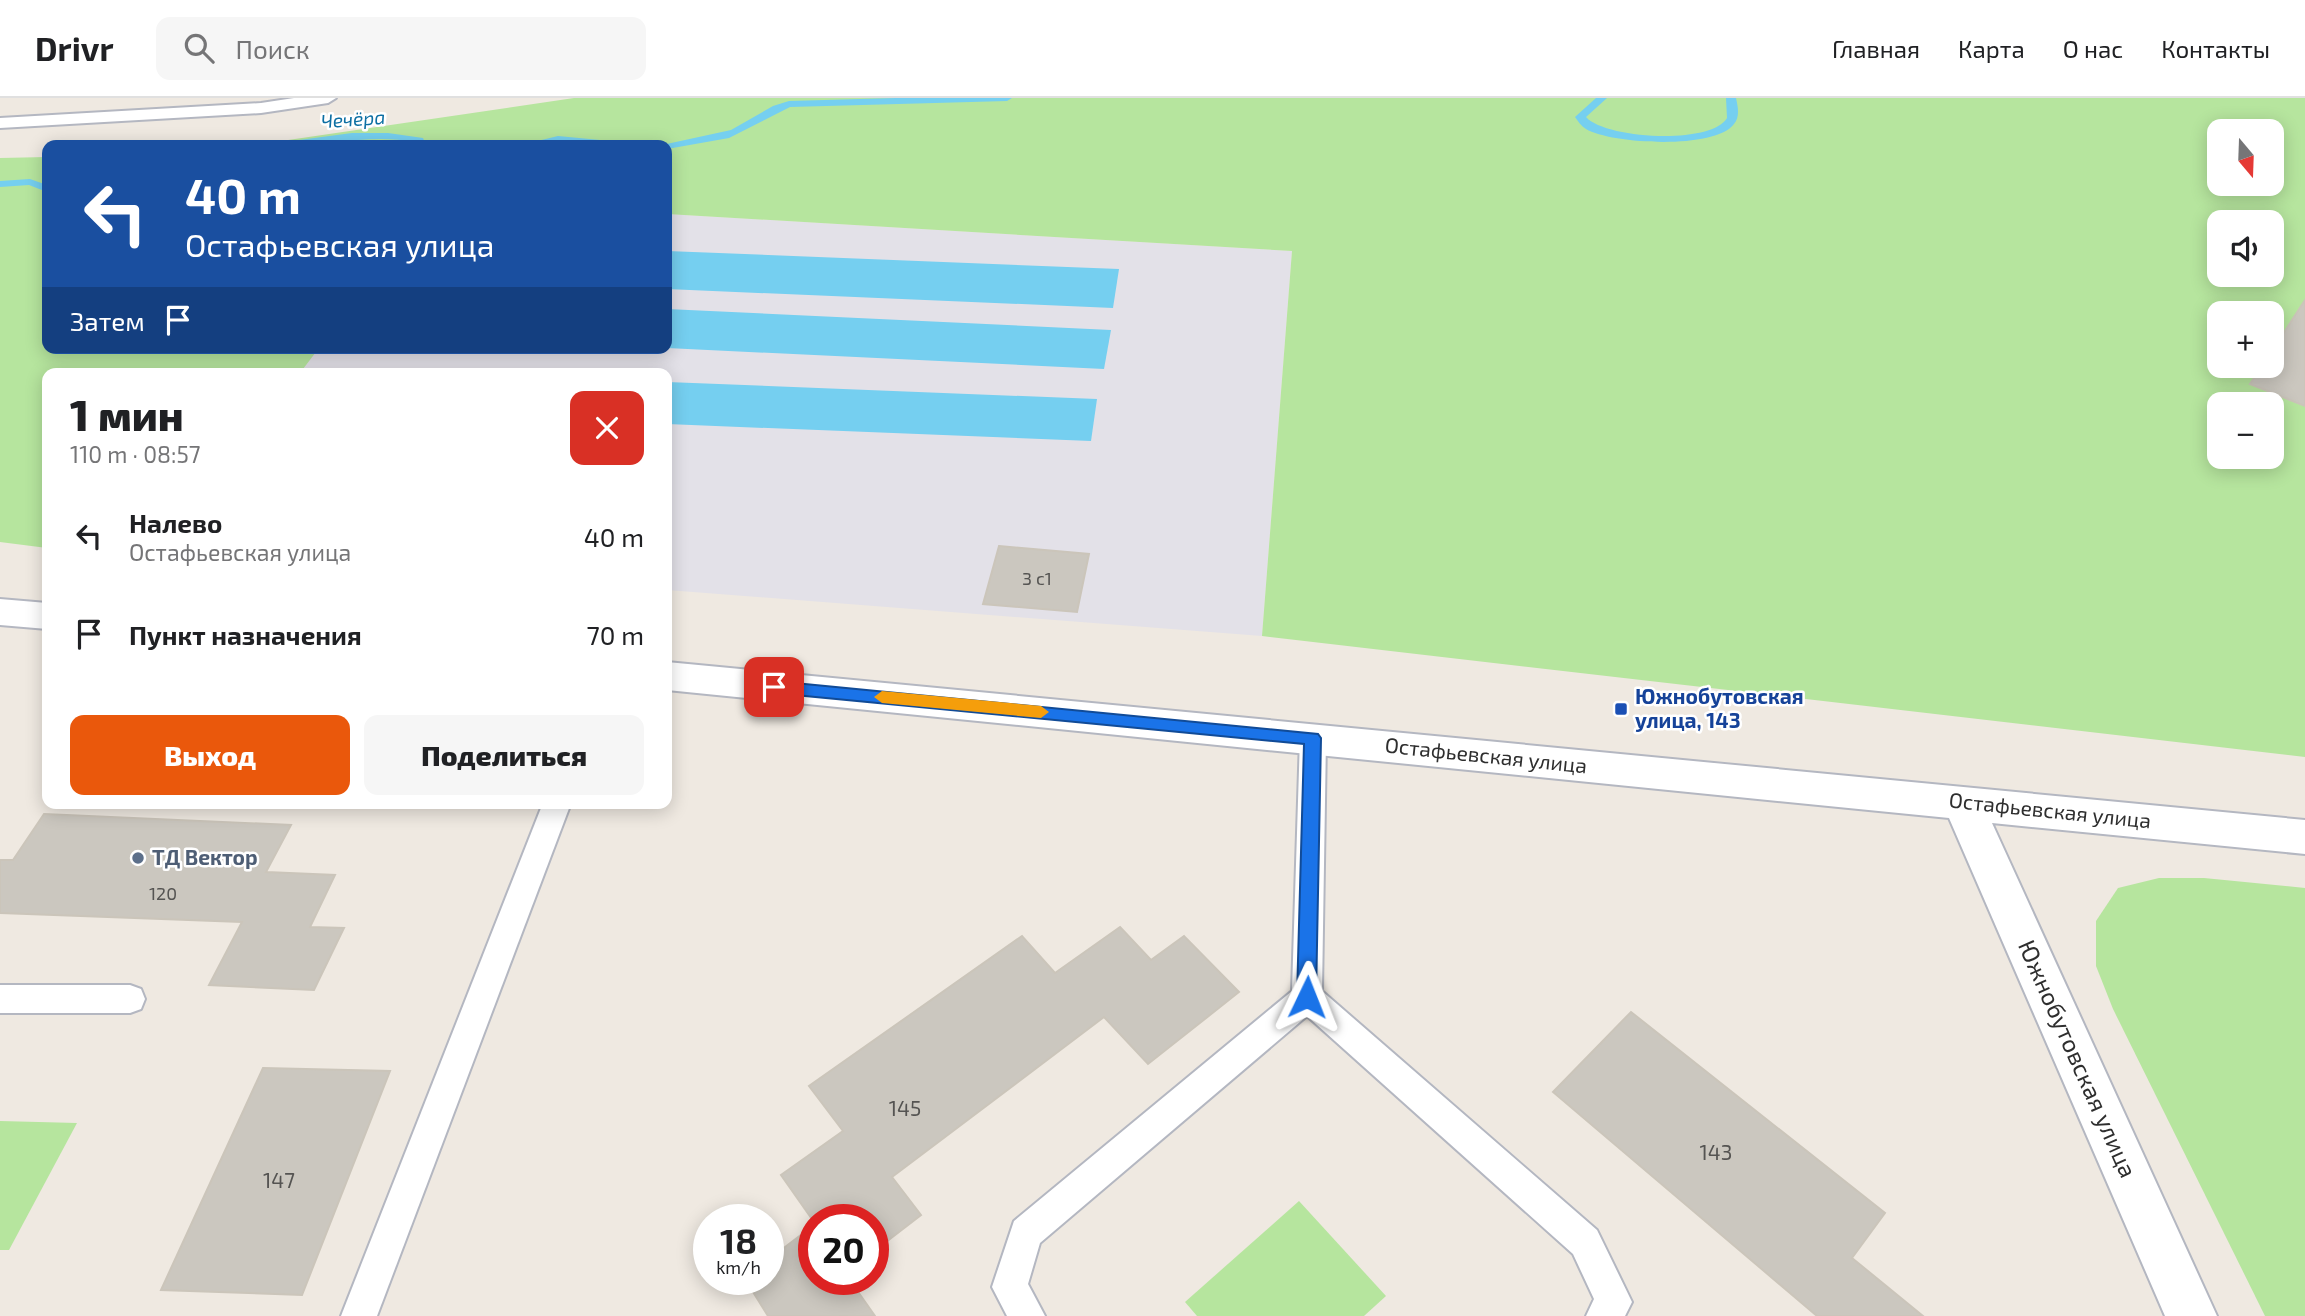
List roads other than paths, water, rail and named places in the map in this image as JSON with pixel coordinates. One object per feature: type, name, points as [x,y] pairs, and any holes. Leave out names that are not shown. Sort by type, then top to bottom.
[{"type":"street","points":[[0,612],[42,616]]},
{"type":"street","name":"Остафьевская улица","points":[[672,676],[2305,837]]},
{"type":"street","name":"Южнобутовская улица","points":[[1963,803],[2191,1316]]},
{"type":"lane","points":[[0,123],[261,108],[328,98]]},
{"type":"lane","points":[[1027,1316],[1010,1287],[1026,1233],[1307,997],[1313,738]]},
{"type":"lane","points":[[359,1316],[555,809]]},
{"type":"lane","points":[[1307,997],[1585,1242],[1615,1302],[1604,1316]]},
{"type":"lane","points":[[0,999],[130,999]]},
{"type":"water","points":[[672,251],[1119,269],[1113,308],[672,289]]},
{"type":"water","points":[[672,309],[1111,330],[1104,369],[672,348]]},
{"type":"water","points":[[672,382],[1097,399],[1091,441],[672,424]]},
{"type":"waterway","name":"Чечёра","points":[[672,145],[726,135],[789,104],[1007,98]]},
{"type":"waterway","name":"Чечёра","points":[[1602,98],[1580,117],[1592,128],[1621,135],[1664,138],[1685,138],[1720,131],[1732,118],[1731,98]]},
{"type":"waterway","name":"Чечёра","points":[[320,140],[370,136],[419,140]]},
{"type":"waterway","name":"Чечёра","points":[[553,140],[568,140]]},
{"type":"waterway","name":"Чечёра","points":[[0,184],[30,182],[42,187]]},
{"type":"place","name":"Южнобутовская улица, 143","points":[[1621,709]]},
{"type":"place","name":"ТД Вектор","points":[[138,858]]}]
